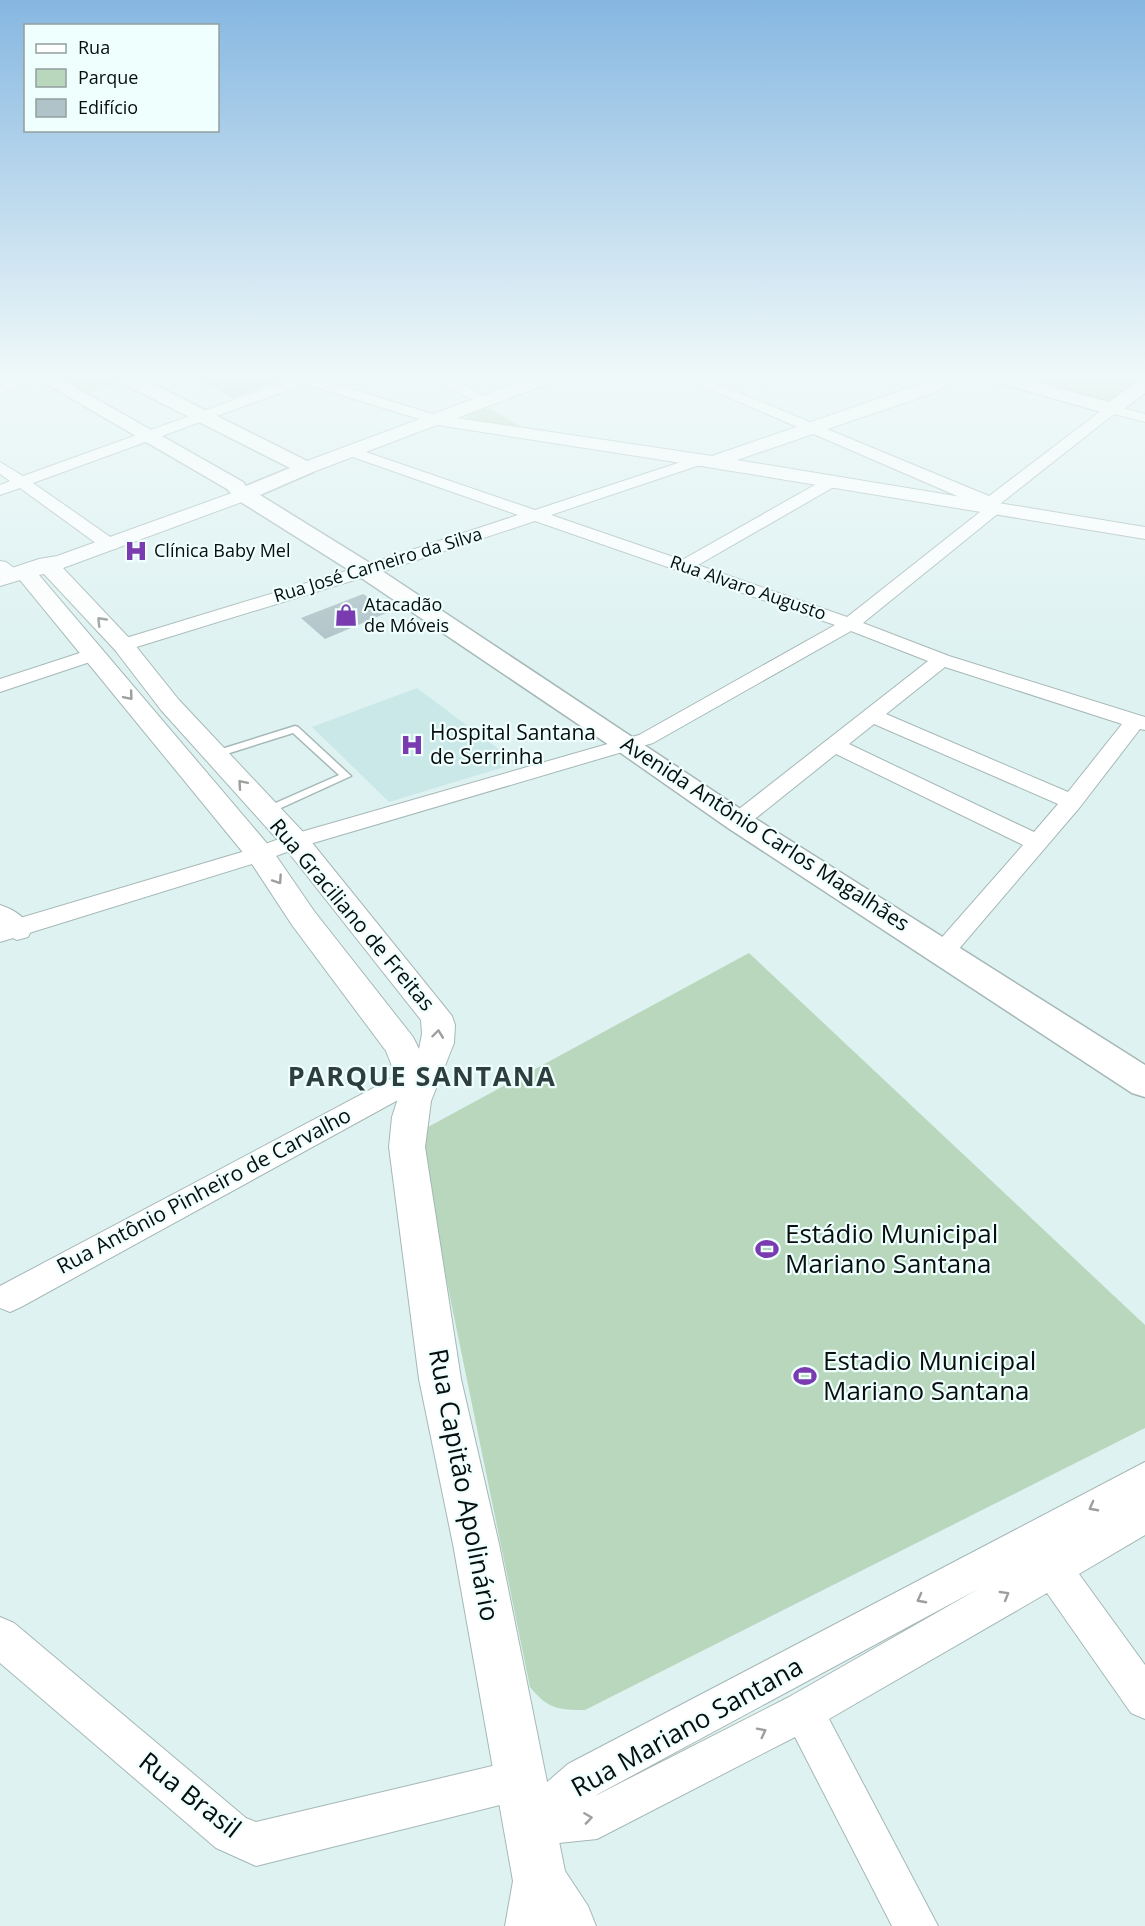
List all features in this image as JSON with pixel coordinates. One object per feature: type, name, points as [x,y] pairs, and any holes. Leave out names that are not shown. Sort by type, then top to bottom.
[{"type":"main road","name":"Avenida Antônio Carlos Magalhães","points":[[205,469],[245,490],[372,568],[637,742],[745,816],[1038,1004],[1145,1083]]},
{"type":"main road","points":[[245,490],[304,469]]},
{"type":"main road","name":"Avenida Antônio Carlos Magalhães","points":[[1038,1004],[1145,1065]]},
{"type":"street","points":[[3,469],[106,542]]},
{"type":"street","points":[[0,490],[59,469]]},
{"type":"street","name":"Rua Alvaro Augusto","points":[[401,469],[850,624],[942,660],[1140,723]]},
{"type":"street","name":"Rua José Carneiro da Silva","points":[[123,645],[679,469]]},
{"type":"street","points":[[760,469],[1145,533]]},
{"type":"street","points":[[906,469],[993,506]]},
{"type":"street","points":[[6,926],[260,854],[295,841],[637,742],[850,624],[1039,469]]},
{"type":"street","points":[[684,566],[833,481]]},
{"type":"street","points":[[17,571],[65,561],[106,542],[245,490]]},
{"type":"street","name":"Rua Graciliano de Freitas","points":[[17,571],[123,645],[170,705],[295,841],[436,1016],[440,1026],[421,1078]]},
{"type":"street","name":"Rua Graciliano de Freitas","points":[[17,571],[95,654],[260,854],[303,918],[401,1046],[421,1078]]},
{"type":"street","points":[[0,686],[95,654]]},
{"type":"street","points":[[745,816],[942,660]]},
{"type":"street","points":[[870,716],[1072,802]]},
{"type":"street","points":[[949,946],[1140,723]]},
{"type":"street","points":[[836,745],[1037,843]]},
{"type":"street","name":"Rua Antônio Pinheiro de Carvalho","points":[[10,1297],[421,1078]]},
{"type":"street","name":"Rua Capitão Apolinário","points":[[421,1078],[407,1126],[407,1148],[440,1379],[476,1544],[522,1780],[530,1825],[537,1904],[568,1926]]},
{"type":"street","name":"Rua Mariano Santana","points":[[530,1825],[583,1779],[1145,1480]]},
{"type":"street","name":"Rua Mariano Santana","points":[[530,1825],[597,1818],[803,1711],[1145,1515]]},
{"type":"street","points":[[1052,1568],[1145,1699]]},
{"type":"street","name":"Rua Brasil","points":[[0,1637],[231,1833],[256,1844],[522,1780]]},
{"type":"street","points":[[803,1711],[916,1926]]},
{"type":"lane","points":[[216,754],[295,729],[346,776],[266,811]]},
{"type":"shaded area","name":"Hospital Santana de Serrinha","points":[[417,688],[517,763],[389,802],[312,727]]},
{"type":"green space","name":"Estadio Municipal Mariano Santana","points":[[749,953],[1145,1325],[1145,1428],[585,1710],[560,1709],[542,1700],[530,1687],[419,1146],[428,1127]]},
{"type":"building","name":"Atacadão de Móveis","points":[[363,594],[391,611],[325,639],[301,618]]},
{"type":"place","name":"Clínica Baby Mel","points":[[136,551]]},
{"type":"place","name":"Atacadão de Móveis","points":[[346,615]]},
{"type":"place","name":"Hospital Santana de Serrinha","points":[[412,745]]},
{"type":"place","name":"Estádio Municipal Mariano Santana","points":[[767,1249]]},
{"type":"place","name":"Estadio Municipal Mariano Santana","points":[[805,1376]]},
{"type":"district","name":"PARQUE SANTANA","points":[[422,1077]]}]
